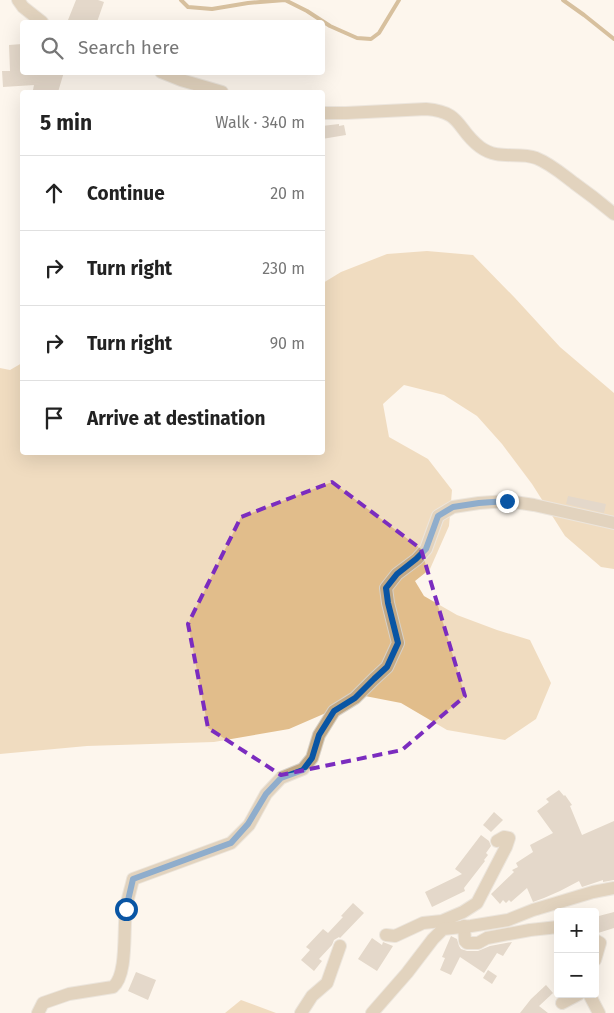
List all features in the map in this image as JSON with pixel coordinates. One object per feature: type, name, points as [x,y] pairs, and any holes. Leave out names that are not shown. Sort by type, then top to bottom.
[{"type":"street","points":[[18,0],[23,7],[39,20]]},
{"type":"street","points":[[168,75],[215,90]]},
{"type":"street","points":[[325,113],[426,109],[447,112],[455,118],[481,148],[499,155],[524,155],[548,163],[614,214]]},
{"type":"street","points":[[38,1013],[43,1003],[69,994],[113,987],[118,983],[123,966],[126,909],[133,879],[231,843],[248,824],[266,794],[281,778],[303,770],[312,758],[319,735],[334,711],[355,698],[387,667],[398,643],[386,588],[397,574],[426,549],[438,516],[453,507],[507,501],[534,505],[614,523]]},
{"type":"street","points":[[372,1013],[407,972],[442,925],[477,903],[509,838],[504,837],[498,841]]},
{"type":"street","points":[[386,935],[395,936],[422,924],[464,926],[508,920],[533,910],[593,892],[614,888]]},
{"type":"street","points":[[464,926],[465,941],[467,943],[478,943],[487,938],[554,927]]},
{"type":"street","points":[[301,1013],[312,996],[327,983],[340,946]]},
{"type":"street","points":[[562,1003],[572,998]]},
{"type":"street","points":[[591,998],[599,1013]]},
{"type":"highlighted area","points":[[332,482],[421,549],[465,696],[402,750],[281,775],[208,728],[188,624],[241,517]]},
{"type":"shaded area","points":[[427,251],[473,255],[560,347],[614,393],[614,569],[601,567],[565,536],[532,484],[502,444],[477,416],[444,395],[404,385],[383,404],[389,437],[428,459],[452,490],[449,526],[430,569],[415,581],[424,596],[457,615],[530,640],[551,683],[536,719],[505,740],[447,730],[401,703],[365,696],[289,729],[214,742],[87,746],[0,754],[0,368],[10,370],[20,364],[20,455],[325,455],[325,282],[341,272],[387,254]]},
{"type":"shaded area","points":[[241,1000],[276,1013],[225,1013]]},
{"type":"building","points":[[76,0],[98,0],[104,2],[98,20],[68,20]]},
{"type":"building","points":[[20,44],[20,75],[63,75],[59,90],[33,90],[34,85],[3,87],[2,71],[10,71],[9,45]]},
{"type":"building","points":[[344,125],[346,135],[325,138],[325,126]]},
{"type":"building","points":[[568,496],[606,504],[604,513],[566,504]]},
{"type":"building","points":[[559,790],[572,805],[570,806],[582,835],[614,821],[614,880],[603,882],[603,880],[582,887],[579,881],[533,902],[527,888],[511,902],[509,900],[506,903],[503,900],[500,904],[491,894],[514,872],[512,870],[518,867],[516,863],[533,852],[530,845],[553,833],[537,811],[549,802],[546,799]]},
{"type":"building","points":[[494,812],[503,820],[491,832],[483,825]]},
{"type":"building","points":[[481,835],[489,841],[491,846],[486,853],[488,855],[485,861],[464,888],[465,891],[432,907],[425,892],[462,874],[455,869]]},
{"type":"building","points":[[353,903],[364,913],[340,938],[334,940],[332,945],[319,959],[322,961],[314,971],[301,960],[310,950],[306,947],[323,929],[328,933]]},
{"type":"building","points":[[614,912],[614,928],[599,933],[599,916]]},
{"type":"building","points":[[451,936],[457,939],[461,949],[467,951],[478,951],[490,946],[512,942],[503,956],[497,953],[484,973],[460,957],[451,975],[440,970],[445,958],[442,957]]},
{"type":"building","points":[[372,938],[382,945],[383,942],[393,946],[377,971],[358,959]]},
{"type":"building","points":[[488,970],[497,976],[492,984],[483,978]]},
{"type":"building","points":[[136,972],[156,980],[148,1000],[128,991]]},
{"type":"building","points":[[546,985],[553,993],[539,1006],[548,1013],[520,1013],[531,999]]},
{"type":"waterway","points":[[181,0],[188,7],[212,9],[248,3],[285,0],[321,20]]},
{"type":"waterway","points":[[325,23],[357,38],[371,39],[379,33],[399,0]]},
{"type":"waterway","points":[[563,0],[614,39]]},
{"type":"route","points":[[126,909],[133,879],[231,843],[248,824],[266,794],[281,778],[303,770],[312,758],[319,735],[334,711],[355,698],[387,667],[398,643],[386,588],[397,574],[426,549],[438,516],[453,507],[507,501]]}]
